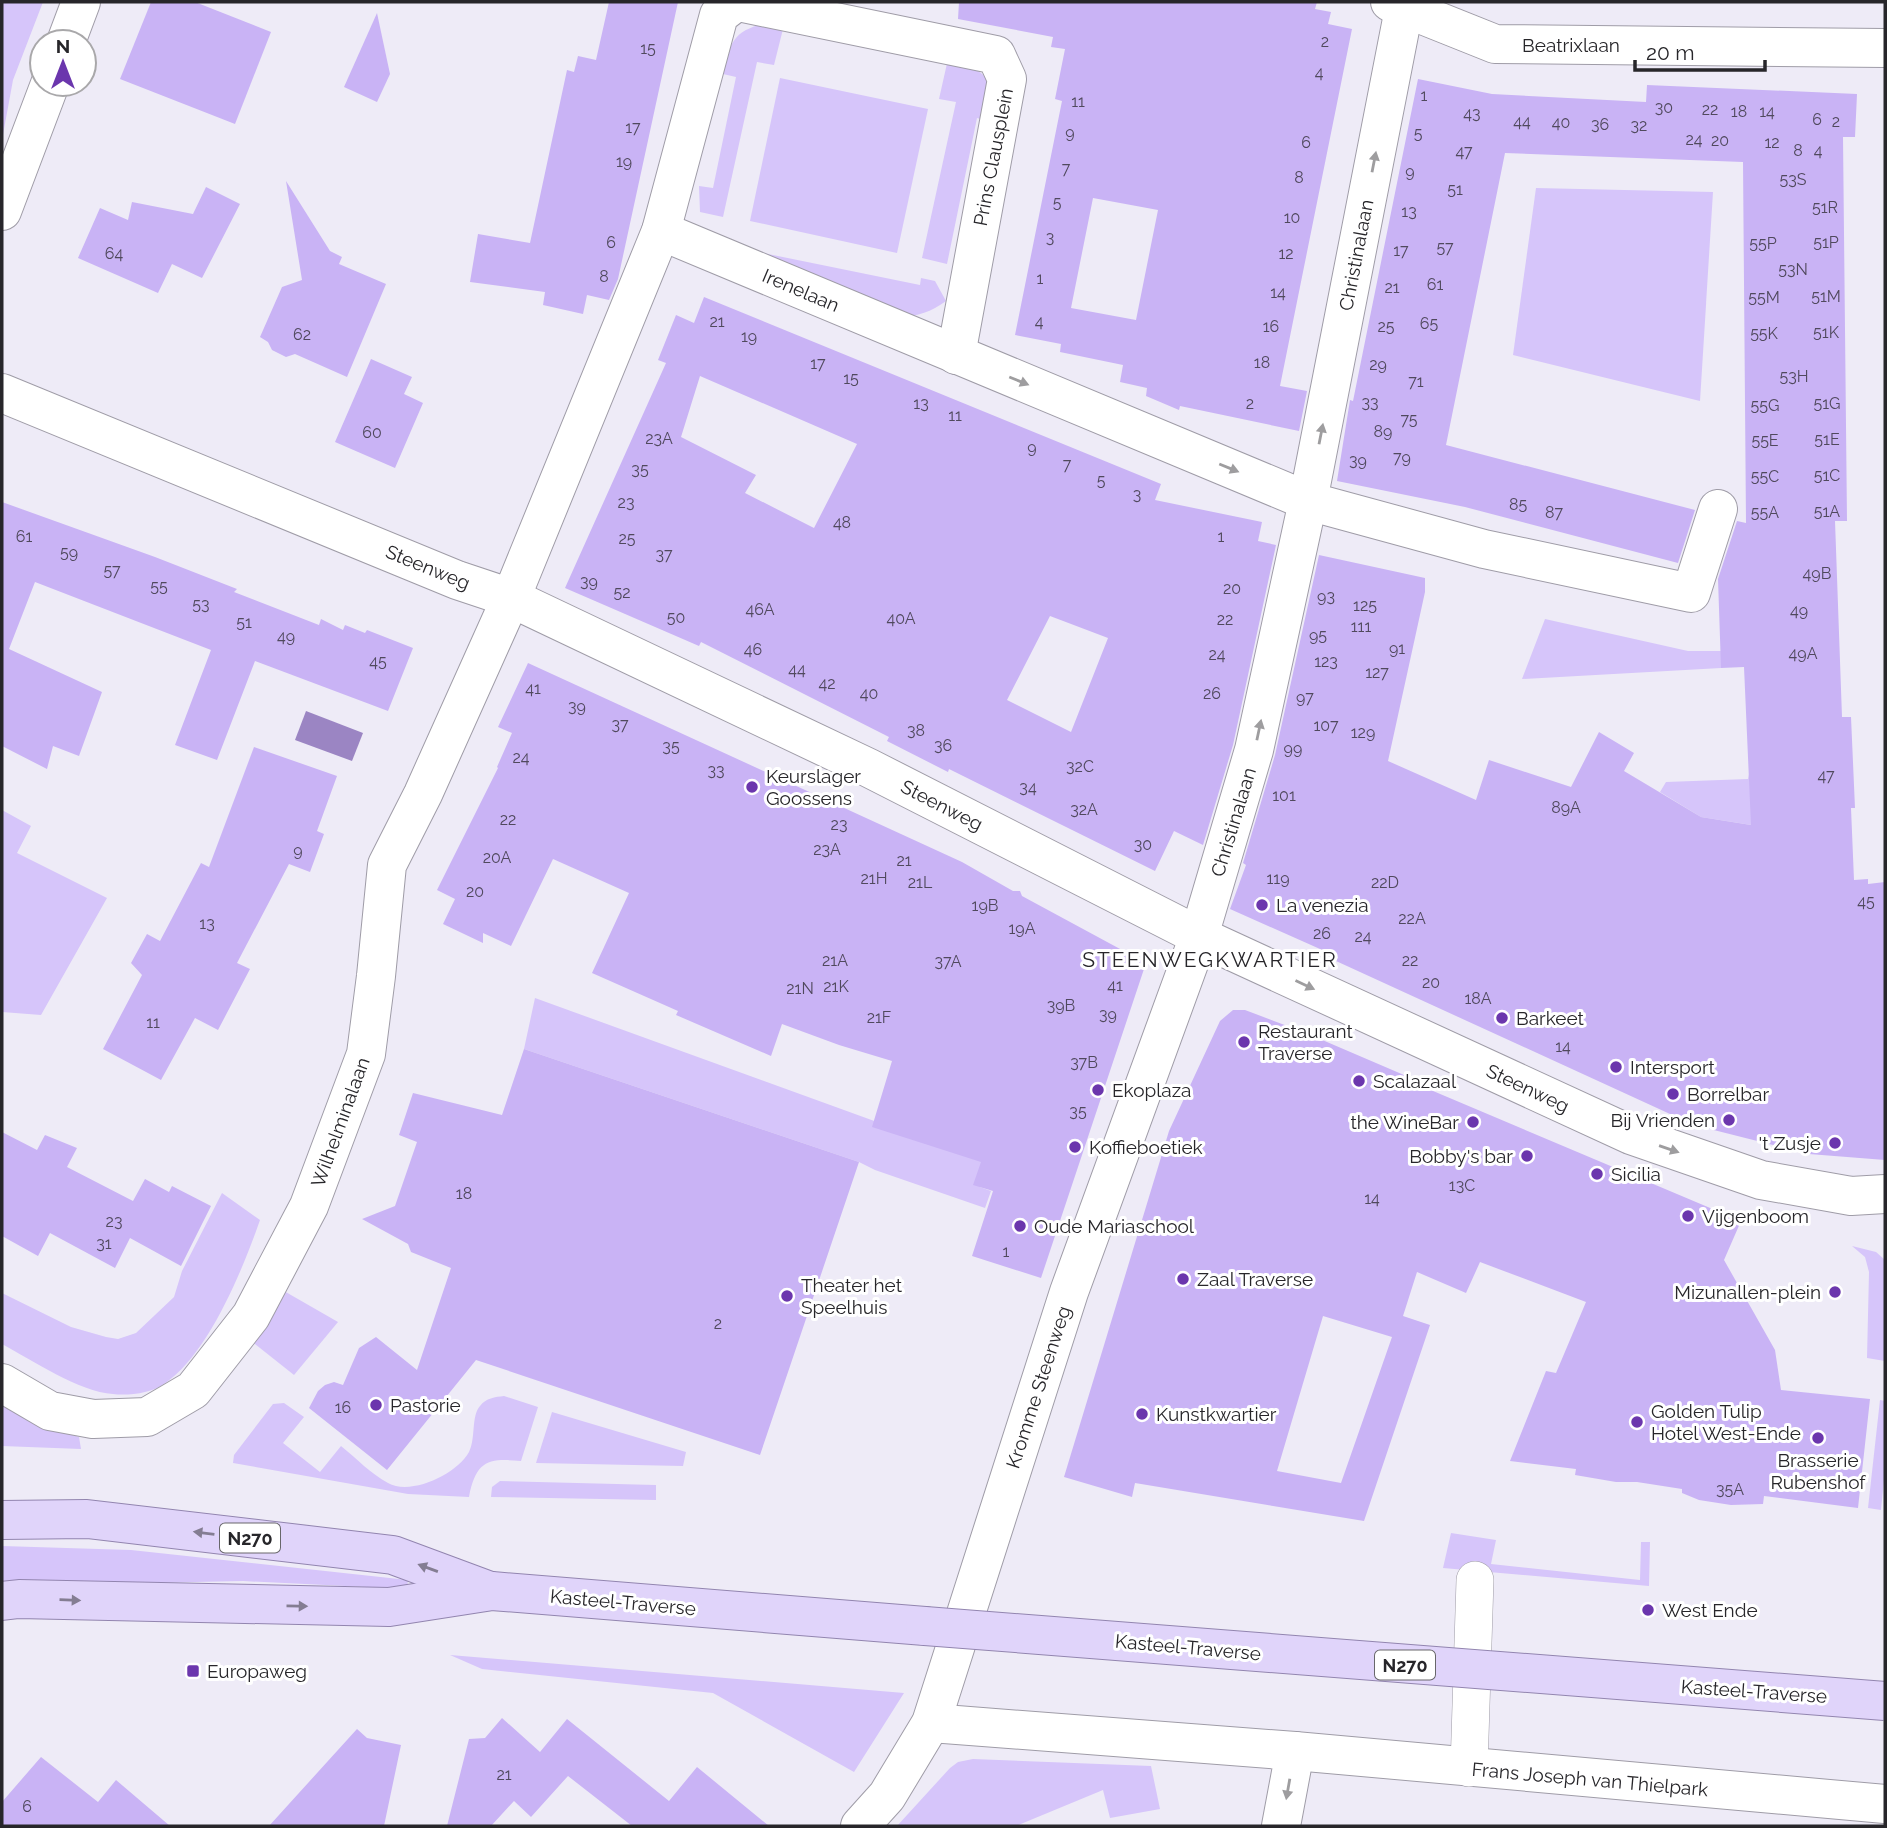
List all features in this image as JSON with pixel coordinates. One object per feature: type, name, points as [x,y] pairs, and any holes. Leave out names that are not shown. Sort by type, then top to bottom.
[{"type":"main road","name":"Kasteel-Traverse","points":[[2,1520],[87,1519],[393,1555],[492,1591]]},
{"type":"main road","name":"Kasteel-Traverse","points":[[2,1601],[19,1599],[388,1607],[492,1591],[1885,1701]]},
{"type":"street","points":[[71,28],[81,2]]},
{"type":"street","name":"Prins Clausplein","points":[[661,231],[719,15],[737,2],[996,55],[1007,79],[956,355]]},
{"type":"street","name":"Beatrixlaan","points":[[1397,5],[1495,44],[1885,48]]},
{"type":"street","name":"Christinalaan","points":[[1199,936],[1254,750],[1308,501],[1397,5]]},
{"type":"street","points":[[2,211],[45,98]]},
{"type":"street","points":[[512,598],[661,231]]},
{"type":"street","name":"Irenelaan","points":[[661,231],[1308,501]]},
{"type":"street","name":"Steenweg","points":[[2,393],[444,575],[512,598],[869,768],[1199,936],[1642,1139],[1761,1180],[1852,1196],[1885,1194]]},
{"type":"street","points":[[1308,501],[1485,549],[1692,593],[1718,509]]},
{"type":"street","name":"Wilhelminalaan","points":[[2,1383],[50,1410],[93,1419],[147,1417],[193,1390],[251,1317],[309,1206],[366,1054],[387,865],[423,794],[512,598]]},
{"type":"street","name":"Kromme Steenweg","points":[[860,1826],[887,1796],[931,1723],[1069,1292],[1199,936]]},
{"type":"street","points":[[1469,1768],[1475,1580]]},
{"type":"street","name":"Frans Joseph van Thielpark","points":[[931,1723],[1295,1751],[1885,1804]]},
{"type":"street","points":[[1281,1826],[1295,1751]]},
{"type":"shaded area","points":[[2,2],[43,2],[33,28],[28,28],[28,41],[13,80],[2,140]]},
{"type":"shaded area","points":[[759,25],[784,25],[774,65],[757,62],[723,217],[700,212],[699,186],[713,188],[736,77],[723,74],[729,50],[736,37]]},
{"type":"shaded area","points":[[948,59],[974,69],[986,78],[989,85],[991,122],[977,118],[947,264],[922,258],[956,102],[939,99]]},
{"type":"shaded area","points":[[780,78],[928,109],[897,253],[750,221]]},
{"type":"shaded area","points":[[1536,188],[1713,192],[1700,401],[1513,355]]},
{"type":"shaded area","points":[[719,244],[920,285],[921,278],[935,281],[946,301],[924,313],[900,317]]},
{"type":"shaded area","points":[[1545,619],[1688,651],[1721,651],[1721,668],[1522,679]]},
{"type":"shaded area","points":[[306,711],[363,733],[352,761],[295,740]]},
{"type":"shaded area","points":[[1749,774],[1764,827],[1701,817],[1660,792],[1666,782],[1748,779]]},
{"type":"shaded area","points":[[2,810],[31,826],[17,853],[107,898],[41,1015],[2,1012]]},
{"type":"shaded area","points":[[535,998],[990,1163],[980,1187],[991,1191],[985,1208],[859,1162],[524,1049]]},
{"type":"shaded area","points":[[222,1193],[260,1220],[222,1310],[195,1353],[180,1371],[164,1384],[147,1392],[133,1394],[100,1392],[56,1374],[2,1344],[2,1293],[71,1327],[118,1339],[136,1333],[174,1297],[182,1271]]},
{"type":"shaded area","points":[[1852,1246],[1876,1252],[1885,1260],[1885,1361],[1867,1358],[1869,1272],[1865,1257]]},
{"type":"shaded area","points":[[284,1291],[338,1322],[294,1375],[251,1341]]},
{"type":"shaded area","points":[[504,1396],[538,1407],[521,1461],[500,1460],[485,1464],[475,1476],[469,1497],[408,1494],[233,1463],[234,1455],[273,1404],[284,1403],[304,1417],[283,1443],[320,1472],[341,1446],[388,1483],[409,1487],[421,1485],[444,1475],[463,1460],[471,1446],[477,1410],[482,1403]]},
{"type":"shaded area","points":[[1880,1400],[1885,1401],[1885,1469],[1881,1510],[1868,1508]]},
{"type":"shaded area","points":[[2,1401],[62,1432],[79,1437],[81,1449],[2,1446]]},
{"type":"shaded area","points":[[552,1412],[686,1452],[683,1466],[536,1463]]},
{"type":"shaded area","points":[[500,1481],[656,1485],[656,1500],[491,1497],[492,1487]]},
{"type":"shaded area","points":[[1451,1533],[1496,1540],[1491,1564],[1640,1580],[1641,1542],[1650,1542],[1649,1586],[1443,1568]]},
{"type":"shaded area","points":[[2,1546],[131,1550],[408,1580],[407,1589],[243,1581],[2,1586]]},
{"type":"shaded area","points":[[450,1655],[904,1693],[854,1772],[713,1693],[482,1669]]},
{"type":"shaded area","points":[[973,1759],[1151,1766],[1160,1809],[1110,1818],[1103,1790],[1016,1826],[897,1826],[950,1768],[958,1762]]},
{"type":"building","points":[[151,2],[195,2],[271,32],[235,124],[120,79]]},
{"type":"building","points":[[609,2],[678,2],[618,279],[609,300],[587,295],[583,314],[543,305],[545,292],[470,282],[478,234],[530,243],[567,70],[574,72],[578,56],[596,60]]},
{"type":"building","points":[[959,2],[1317,2],[1315,9],[1331,12],[1328,24],[1352,29],[1280,386],[1307,391],[1299,431],[1180,406],[1179,410],[1146,396],[1147,388],[1120,382],[1123,365],[1060,352],[1061,344],[1015,335],[1062,101],[1055,99],[1065,49],[1051,47],[1053,37],[958,19]],"holes":[[[1093,198],[1158,210],[1136,320],[1071,308]]]},
{"type":"building","points":[[377,13],[390,74],[377,102],[344,87]]},
{"type":"building","points":[[1418,79],[1492,94],[1646,102],[1647,85],[1857,94],[1855,137],[1843,137],[1847,521],[1835,521],[1842,717],[1851,717],[1855,808],[1851,808],[1854,880],[1868,879],[1868,884],[1885,882],[1885,1160],[1809,1154],[1694,1125],[1336,961],[1338,957],[1230,909],[1246,865],[1243,863],[1275,755],[1319,555],[1425,578],[1425,592],[1388,761],[1476,800],[1489,760],[1571,787],[1599,732],[1634,753],[1624,771],[1701,817],[1751,825],[1744,667],[1721,668],[1718,579],[1737,521],[1746,523],[1743,162],[1505,153],[1446,445],[1695,510],[1678,563],[1465,507],[1337,481],[1350,400],[1353,401]]},
{"type":"building","points":[[286,181],[330,251],[342,257],[339,264],[386,284],[347,377],[295,354],[286,357],[272,350],[268,342],[260,337],[282,287],[302,280]]},
{"type":"building","points":[[206,187],[240,204],[202,278],[172,264],[158,293],[78,258],[100,208],[128,220],[132,202],[193,214]]},
{"type":"building","points":[[704,297],[1161,484],[1155,500],[1262,522],[1258,541],[1276,545],[1233,745],[1203,845],[1174,831],[1155,871],[949,769],[948,772],[887,741],[889,737],[701,642],[699,646],[565,588],[666,363],[658,360],[676,315],[694,323]],"holes":[[[700,376],[857,444],[814,528],[745,493],[756,475],[681,437]],[[1050,616],[1108,638],[1071,732],[1007,700]]]},
{"type":"building","points":[[371,359],[412,377],[404,394],[423,403],[395,468],[335,442]]},
{"type":"building","points":[[2,502],[155,557],[319,625],[321,619],[343,630],[345,625],[365,633],[367,630],[413,648],[388,711],[255,661],[217,760],[175,745],[211,650],[35,582],[9,649],[102,692],[79,756],[53,746],[47,769],[2,746]]},
{"type":"building","points":[[528,663],[962,862],[1013,891],[1020,891],[1022,896],[1146,963],[1041,1278],[972,1256],[993,1191],[973,1185],[981,1162],[872,1127],[892,1061],[782,1024],[771,1056],[676,1015],[678,1011],[592,973],[629,893],[553,859],[511,946],[483,933],[483,943],[443,924],[455,899],[437,890],[498,768],[512,733],[498,727]]},
{"type":"building","points":[[254,747],[337,776],[317,831],[324,834],[310,872],[289,864],[237,963],[250,969],[218,1030],[195,1018],[161,1080],[103,1049],[142,975],[131,963],[147,934],[160,941],[201,863],[209,867]]},
{"type":"building","points":[[1233,1010],[1245,1010],[1306,1033],[1427,1085],[1426,1088],[1741,1221],[1724,1260],[1775,1350],[1781,1390],[1870,1399],[1858,1508],[1764,1496],[1763,1504],[1731,1505],[1699,1500],[1682,1493],[1682,1489],[1637,1482],[1616,1482],[1575,1475],[1576,1469],[1510,1461],[1546,1371],[1556,1373],[1586,1302],[1480,1262],[1466,1293],[1417,1272],[1403,1316],[1430,1325],[1364,1521],[1135,1483],[1132,1497],[1064,1477],[1169,1131],[1220,1021]],"holes":[[[1323,1316],[1392,1337],[1341,1483],[1277,1471]]]},
{"type":"building","points":[[524,1049],[859,1162],[760,1455],[476,1360],[387,1470],[309,1408],[318,1391],[325,1385],[334,1382],[343,1385],[359,1348],[376,1337],[417,1370],[451,1268],[411,1252],[408,1244],[362,1219],[395,1206],[417,1142],[399,1135],[413,1093],[502,1115]]},
{"type":"building","points":[[2,1132],[37,1150],[45,1135],[77,1148],[67,1167],[133,1201],[145,1179],[169,1192],[172,1186],[211,1206],[181,1266],[130,1238],[115,1268],[50,1233],[38,1256],[2,1236]]},
{"type":"building","points":[[502,1718],[540,1752],[567,1719],[669,1801],[697,1767],[769,1826],[632,1826],[568,1776],[531,1817],[514,1801],[491,1826],[447,1826],[469,1739],[485,1738]]},
{"type":"building","points":[[357,1729],[367,1738],[401,1745],[384,1826],[269,1826]]},
{"type":"building","points":[[41,1757],[98,1802],[116,1780],[170,1826],[2,1826],[2,1802]]},
{"type":"place","name":"Keurslager Goossens","points":[[752,787]]},
{"type":"place","name":"La venezia","points":[[1262,905]]},
{"type":"place","name":"Barkeet","points":[[1502,1018]]},
{"type":"place","name":"Restaurant Traverse","points":[[1244,1042]]},
{"type":"place","name":"Intersport","points":[[1616,1067]]},
{"type":"place","name":"Scalazaal","points":[[1359,1081]]},
{"type":"place","name":"Ekoplaza","points":[[1098,1090]]},
{"type":"place","name":"Borrelbar","points":[[1673,1094]]},
{"type":"place","name":"Bij Vrienden","points":[[1729,1120]]},
{"type":"place","name":"the WineBar","points":[[1473,1122]]},
{"type":"place","name":"'t Zusje","points":[[1835,1143]]},
{"type":"place","name":"Koffieboetiek","points":[[1075,1147]]},
{"type":"place","name":"Bobby's bar","points":[[1527,1156]]},
{"type":"place","name":"Sicilia","points":[[1597,1174]]},
{"type":"place","name":"Vijgenboom","points":[[1688,1216]]},
{"type":"place","name":"Oude Mariaschool","points":[[1020,1226]]},
{"type":"place","name":"Zaal Traverse","points":[[1183,1279]]},
{"type":"place","name":"Mizunallen-plein","points":[[1835,1292]]},
{"type":"place","name":"Theater het Speelhuis","points":[[787,1296]]},
{"type":"place","name":"Pastorie","points":[[376,1405]]},
{"type":"place","name":"Kunstkwartier","points":[[1142,1414]]},
{"type":"place","name":"Golden Tulip Hotel West-Ende","points":[[1637,1422]]},
{"type":"place","name":"Brasserie Rubenshof","points":[[1818,1438]]},
{"type":"place","name":"West Ende","points":[[1648,1610]]},
{"type":"place","name":"Europaweg","points":[[193,1671]]},
{"type":"district","name":"STEENWEGKWARTIER","points":[[1210,959]]}]
